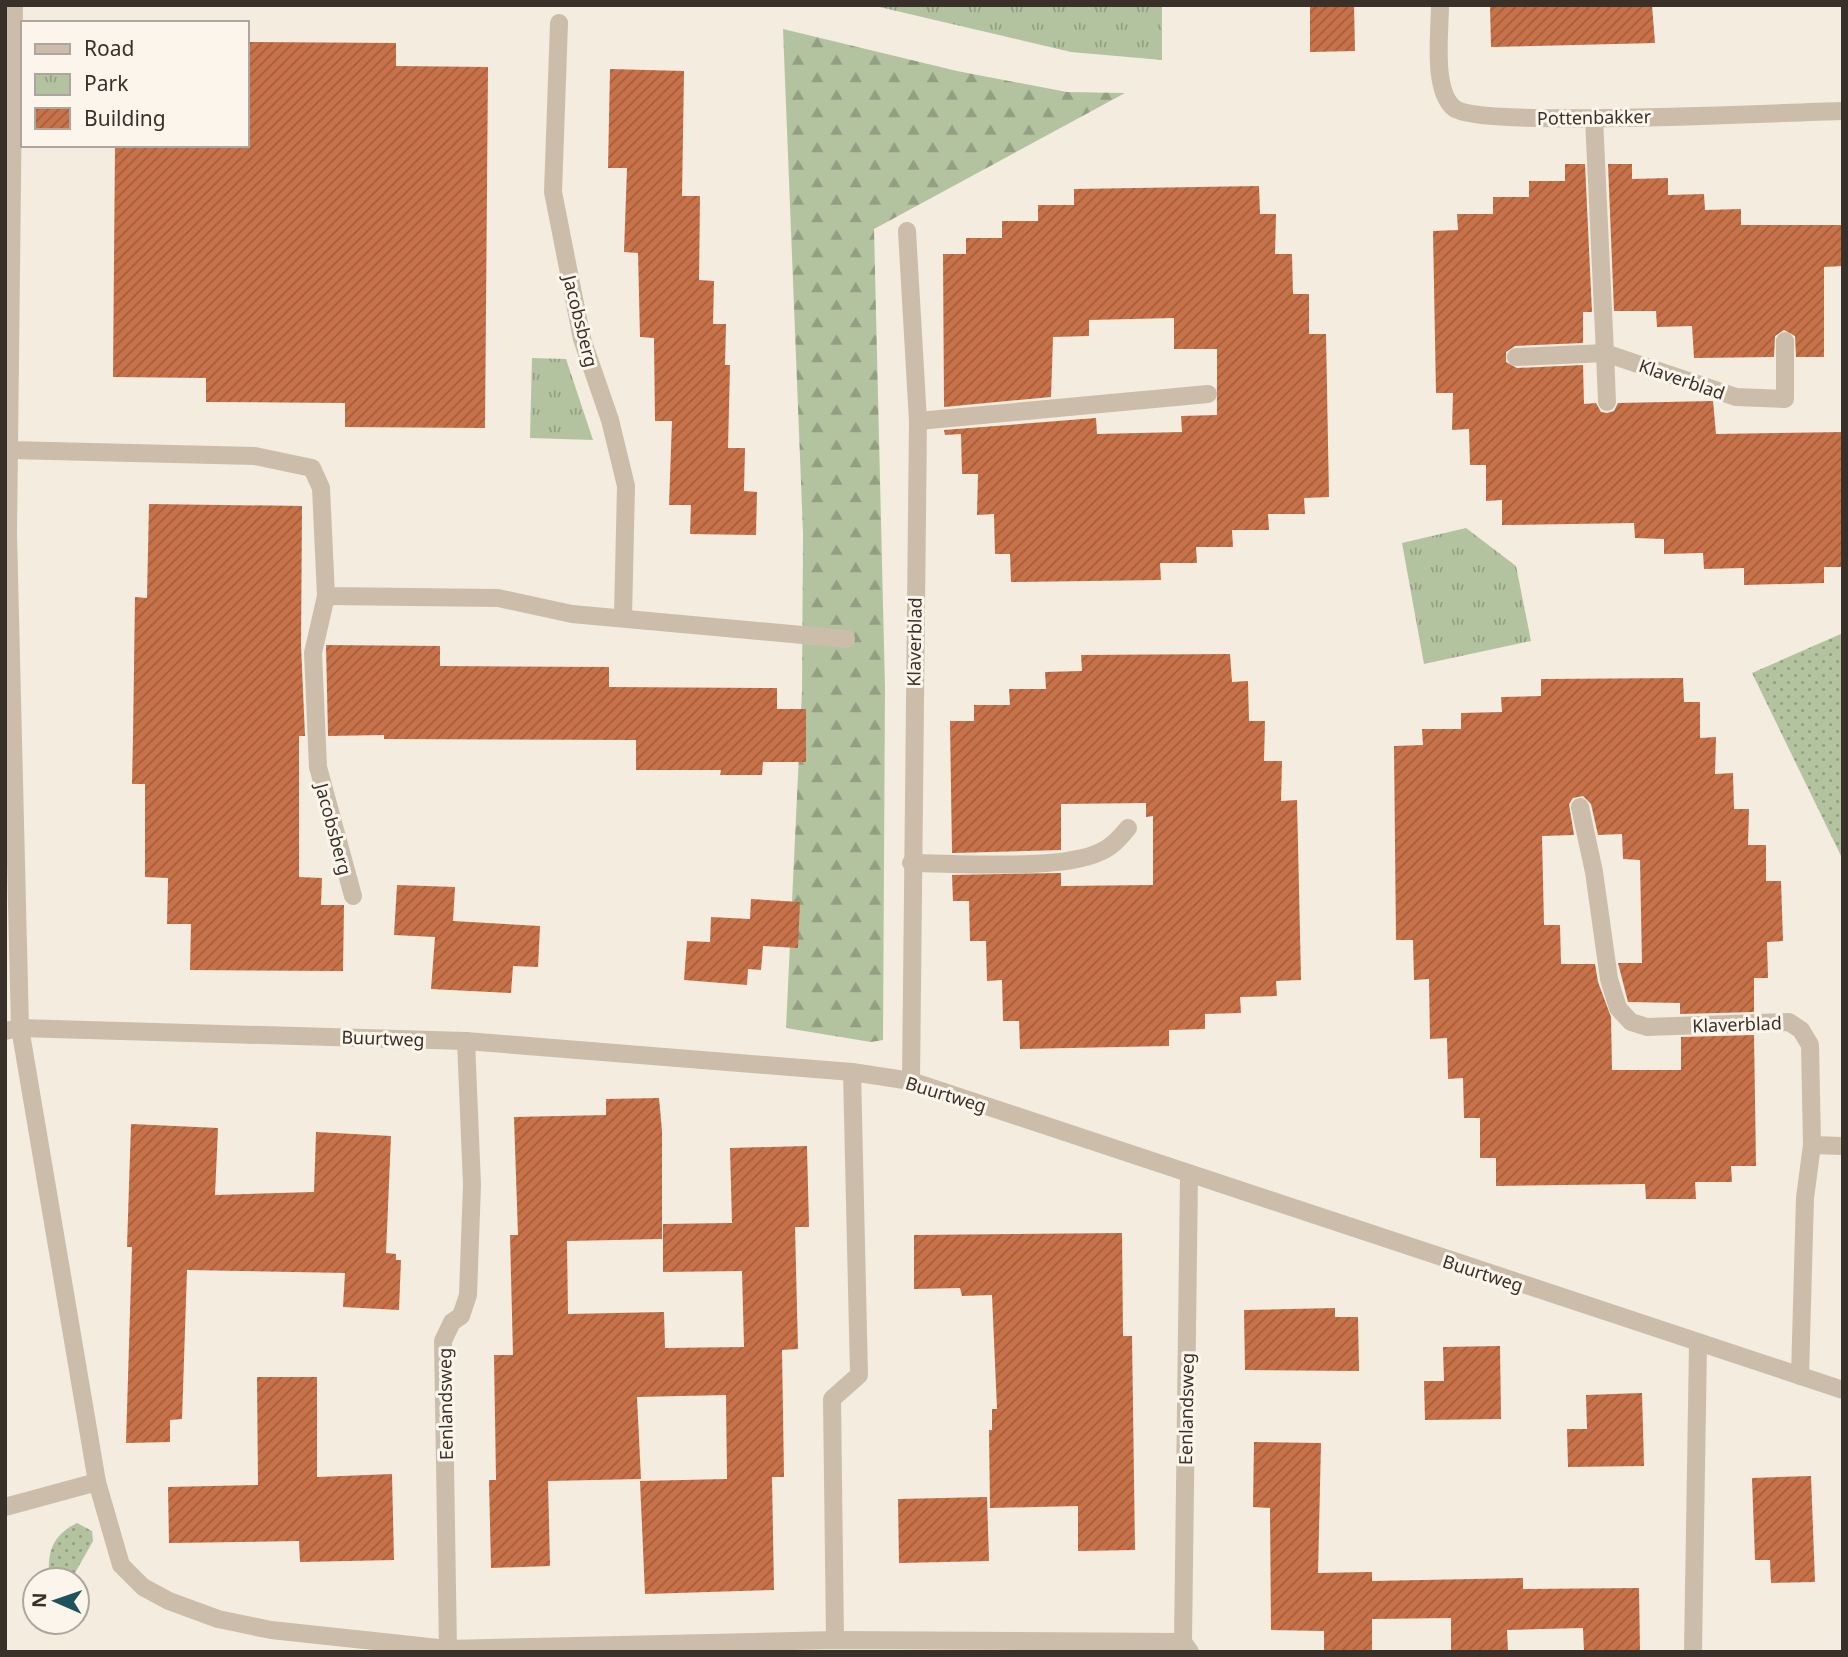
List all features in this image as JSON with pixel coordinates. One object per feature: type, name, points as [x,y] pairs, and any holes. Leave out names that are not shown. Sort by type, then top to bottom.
[{"type":"street","name":"Eenlandsweg","points":[[15,5],[9,300],[10,450],[6,534],[13,1030],[97,1482],[121,1565],[143,1587],[169,1601],[218,1619],[271,1630],[448,1649],[835,1640],[1186,1647],[1189,1175]]},
{"type":"street","name":"Pottenbakker","points":[[1440,5],[1440,78],[1446,99],[1454,108],[1483,117],[1594,118],[1843,111]]},
{"type":"street","name":"Jacobsberg","points":[[559,23],[553,192],[582,339],[610,420],[626,486],[623,617]]},
{"type":"street","points":[[1594,118],[1607,402]]},
{"type":"street","name":"Klaverblad","points":[[907,231],[918,421],[911,863],[911,1081]]},
{"type":"street","name":"Klaverblad","points":[[1516,357],[1605,353],[1735,397],[1785,399],[1785,341]]},
{"type":"street","points":[[918,421],[1208,394]]},
{"type":"street","name":"Jacobsberg","points":[[10,450],[255,456],[312,468],[321,488],[326,596],[313,653],[318,767],[353,896]]},
{"type":"street","points":[[326,596],[498,598],[572,614],[846,639]]},
{"type":"street","name":"Klaverblad","points":[[1580,807],[1594,872],[1609,979],[1618,1008],[1631,1022],[1647,1027],[1789,1022],[1801,1030],[1810,1045],[1812,1145],[1805,1198],[1800,1376]]},
{"type":"street","points":[[911,863],[1073,860],[1100,853],[1115,843],[1128,828]]},
{"type":"street","name":"Buurtweg","points":[[13,1030],[466,1041],[852,1072],[911,1081],[1698,1345],[1843,1390]]},
{"type":"street","name":"Eenlandsweg","points":[[448,1649],[443,1341],[452,1322],[461,1316],[468,1295],[472,1185],[466,1041]]},
{"type":"street","points":[[835,1640],[832,1399],[859,1375],[852,1072]]},
{"type":"street","points":[[1812,1145],[1843,1146]]},
{"type":"street","points":[[1693,1652],[1698,1345]]},
{"type":"street","points":[[5,1507],[97,1482]]},
{"type":"green space","points":[[871,5],[1162,5],[1162,60],[1071,52]]},
{"type":"green space","points":[[783,29],[957,71],[1067,92],[1125,93],[874,229],[885,688],[883,1040],[871,1042],[786,1028],[802,691],[803,533]]},
{"type":"green space","points":[[532,358],[566,359],[593,440],[530,438]]},
{"type":"green space","points":[[1466,528],[1516,566],[1531,641],[1424,664],[1402,543]]},
{"type":"green space","points":[[1843,633],[1843,860],[1752,673]]},
{"type":"green space","points":[[77,1523],[92,1531],[93,1541],[79,1566],[49,1566],[50,1554],[56,1539]]},
{"type":"building","points":[[1310,5],[1354,5],[1355,51],[1310,52]]},
{"type":"building","points":[[1490,5],[1652,5],[1655,43],[1491,47]]},
{"type":"building","points":[[248,42],[396,43],[396,66],[488,67],[485,428],[345,427],[345,403],[206,402],[206,378],[113,377],[115,147],[248,147]]},
{"type":"building","points":[[610,69],[684,71],[682,196],[700,196],[699,280],[714,281],[713,324],[726,324],[725,365],[730,365],[728,448],[745,448],[744,491],[757,492],[756,535],[690,534],[691,505],[669,505],[672,421],[655,421],[654,338],[640,337],[638,253],[624,252],[627,168],[608,168]]},
{"type":"building","points":[[1565,164],[1585,164],[1592,312],[1583,312],[1583,343],[1515,346],[1506,352],[1506,362],[1517,368],[1583,365],[1584,404],[1596,403],[1601,412],[1614,411],[1618,403],[1713,401],[1716,434],[1843,432],[1843,567],[1824,567],[1824,583],[1744,585],[1744,568],[1704,569],[1703,553],[1664,554],[1664,539],[1635,538],[1634,523],[1502,525],[1502,500],[1486,501],[1486,465],[1470,465],[1469,429],[1452,430],[1453,393],[1436,393],[1433,231],[1458,230],[1457,214],[1493,214],[1493,197],[1529,197],[1529,181],[1565,181]]},
{"type":"building","points":[[1608,164],[1632,164],[1632,179],[1668,178],[1668,195],[1704,194],[1705,210],[1741,209],[1741,225],[1843,225],[1843,266],[1824,267],[1824,357],[1796,357],[1795,336],[1784,330],[1775,336],[1774,357],[1694,358],[1692,326],[1657,327],[1656,311],[1614,311]]},
{"type":"building","points":[[1259,186],[1260,214],[1276,214],[1275,254],[1292,254],[1293,294],[1309,294],[1309,334],[1326,334],[1329,497],[1304,498],[1305,514],[1268,514],[1269,530],[1232,530],[1233,547],[1196,547],[1197,563],[1160,563],[1161,580],[1011,582],[1010,554],[995,554],[994,514],[977,515],[978,474],[962,474],[961,434],[945,435],[944,430],[1096,418],[1097,434],[1182,432],[1181,416],[1217,415],[1217,349],[1174,349],[1174,318],[1089,320],[1089,336],[1053,337],[1051,397],[944,407],[943,254],[966,254],[966,238],[1002,238],[1002,221],[1038,221],[1038,205],[1074,205],[1074,189]]},
{"type":"building","points":[[149,504],[302,506],[301,645],[305,736],[299,736],[299,877],[322,878],[321,905],[344,905],[343,971],[190,970],[191,924],[167,924],[168,878],[145,877],[145,784],[132,784],[135,597],[147,598]]},
{"type":"building","points":[[326,645],[440,646],[440,666],[609,667],[609,687],[777,688],[777,709],[806,709],[806,762],[763,762],[762,775],[720,775],[721,770],[636,770],[636,740],[384,739],[384,735],[328,736]]},
{"type":"building","points":[[1230,654],[1232,682],[1248,681],[1249,721],[1265,721],[1264,761],[1282,761],[1281,801],[1297,800],[1301,980],[1276,981],[1277,996],[1240,997],[1241,1013],[1205,1014],[1205,1029],[1169,1030],[1169,1046],[1020,1049],[1019,1021],[1003,1021],[1002,980],[987,981],[986,941],[970,941],[969,901],[953,901],[952,875],[1061,873],[1061,886],[1153,885],[1153,816],[1146,817],[1146,803],[1061,804],[1061,850],[952,853],[950,721],[974,721],[974,705],[1010,705],[1009,689],[1046,689],[1045,672],[1082,671],[1081,655]]},
{"type":"building","points":[[1683,678],[1684,702],[1700,702],[1700,738],[1716,737],[1715,774],[1733,773],[1734,809],[1749,809],[1748,845],[1766,845],[1766,881],[1781,881],[1783,941],[1767,942],[1768,978],[1754,978],[1754,1012],[1680,1014],[1680,1003],[1628,1002],[1618,963],[1642,963],[1640,860],[1623,859],[1622,834],[1598,835],[1591,804],[1583,796],[1573,798],[1569,804],[1574,835],[1542,836],[1544,925],[1560,925],[1561,964],[1595,964],[1598,982],[1611,1017],[1612,1070],[1681,1070],[1681,1037],[1754,1035],[1756,1166],[1731,1166],[1732,1182],[1695,1182],[1696,1199],[1646,1199],[1645,1184],[1496,1186],[1496,1158],[1480,1158],[1480,1118],[1464,1118],[1463,1078],[1448,1079],[1447,1038],[1430,1039],[1429,979],[1414,980],[1413,940],[1396,940],[1394,746],[1423,745],[1422,729],[1461,729],[1461,713],[1502,712],[1501,697],[1541,696],[1541,679]]},
{"type":"building","points":[[397,885],[455,887],[453,921],[540,926],[538,967],[513,966],[511,993],[431,989],[435,937],[394,935]]},
{"type":"building","points":[[751,899],[800,902],[798,948],[763,946],[761,970],[748,969],[747,985],[684,980],[687,941],[710,942],[711,917],[750,919]]},
{"type":"building","points":[[659,1098],[662,1131],[662,1239],[567,1241],[568,1314],[664,1312],[665,1348],[744,1347],[742,1271],[663,1272],[663,1224],[732,1223],[730,1148],[807,1146],[809,1227],[795,1227],[798,1349],[782,1350],[784,1477],[772,1477],[774,1590],[645,1594],[640,1481],[727,1479],[726,1395],[637,1397],[641,1479],[548,1481],[550,1566],[491,1568],[489,1480],[496,1480],[494,1355],[513,1355],[510,1235],[518,1235],[514,1117],[606,1115],[606,1099]]},
{"type":"building","points":[[131,1124],[218,1128],[215,1195],[314,1192],[316,1132],[391,1136],[386,1253],[396,1254],[396,1260],[401,1260],[399,1310],[343,1307],[345,1273],[187,1270],[182,1419],[170,1420],[170,1442],[126,1443],[132,1247],[127,1247]]},
{"type":"building","points":[[1122,1233],[1123,1336],[1132,1336],[1135,1550],[1078,1551],[1078,1506],[990,1508],[989,1430],[992,1430],[992,1409],[997,1409],[992,1295],[962,1296],[960,1288],[914,1289],[914,1235]]},
{"type":"building","points":[[1335,1308],[1335,1317],[1358,1317],[1359,1371],[1245,1370],[1244,1310]]},
{"type":"building","points":[[1500,1346],[1501,1419],[1425,1420],[1424,1381],[1444,1381],[1443,1347]]},
{"type":"building","points":[[257,1377],[317,1377],[317,1477],[392,1474],[394,1560],[300,1562],[299,1541],[169,1543],[168,1487],[258,1485]]},
{"type":"building","points":[[1642,1393],[1644,1466],[1568,1467],[1567,1429],[1587,1429],[1586,1395]]},
{"type":"building","points":[[1254,1442],[1321,1443],[1318,1573],[1372,1572],[1372,1581],[1523,1578],[1523,1589],[1639,1588],[1640,1652],[1584,1652],[1583,1628],[1507,1630],[1508,1651],[1451,1651],[1451,1618],[1372,1619],[1372,1652],[1324,1652],[1324,1631],[1271,1630],[1270,1508],[1253,1507]]},
{"type":"building","points":[[1811,1476],[1815,1582],[1771,1583],[1770,1560],[1755,1560],[1752,1478]]},
{"type":"building","points":[[987,1497],[989,1561],[899,1563],[898,1499]]}]
